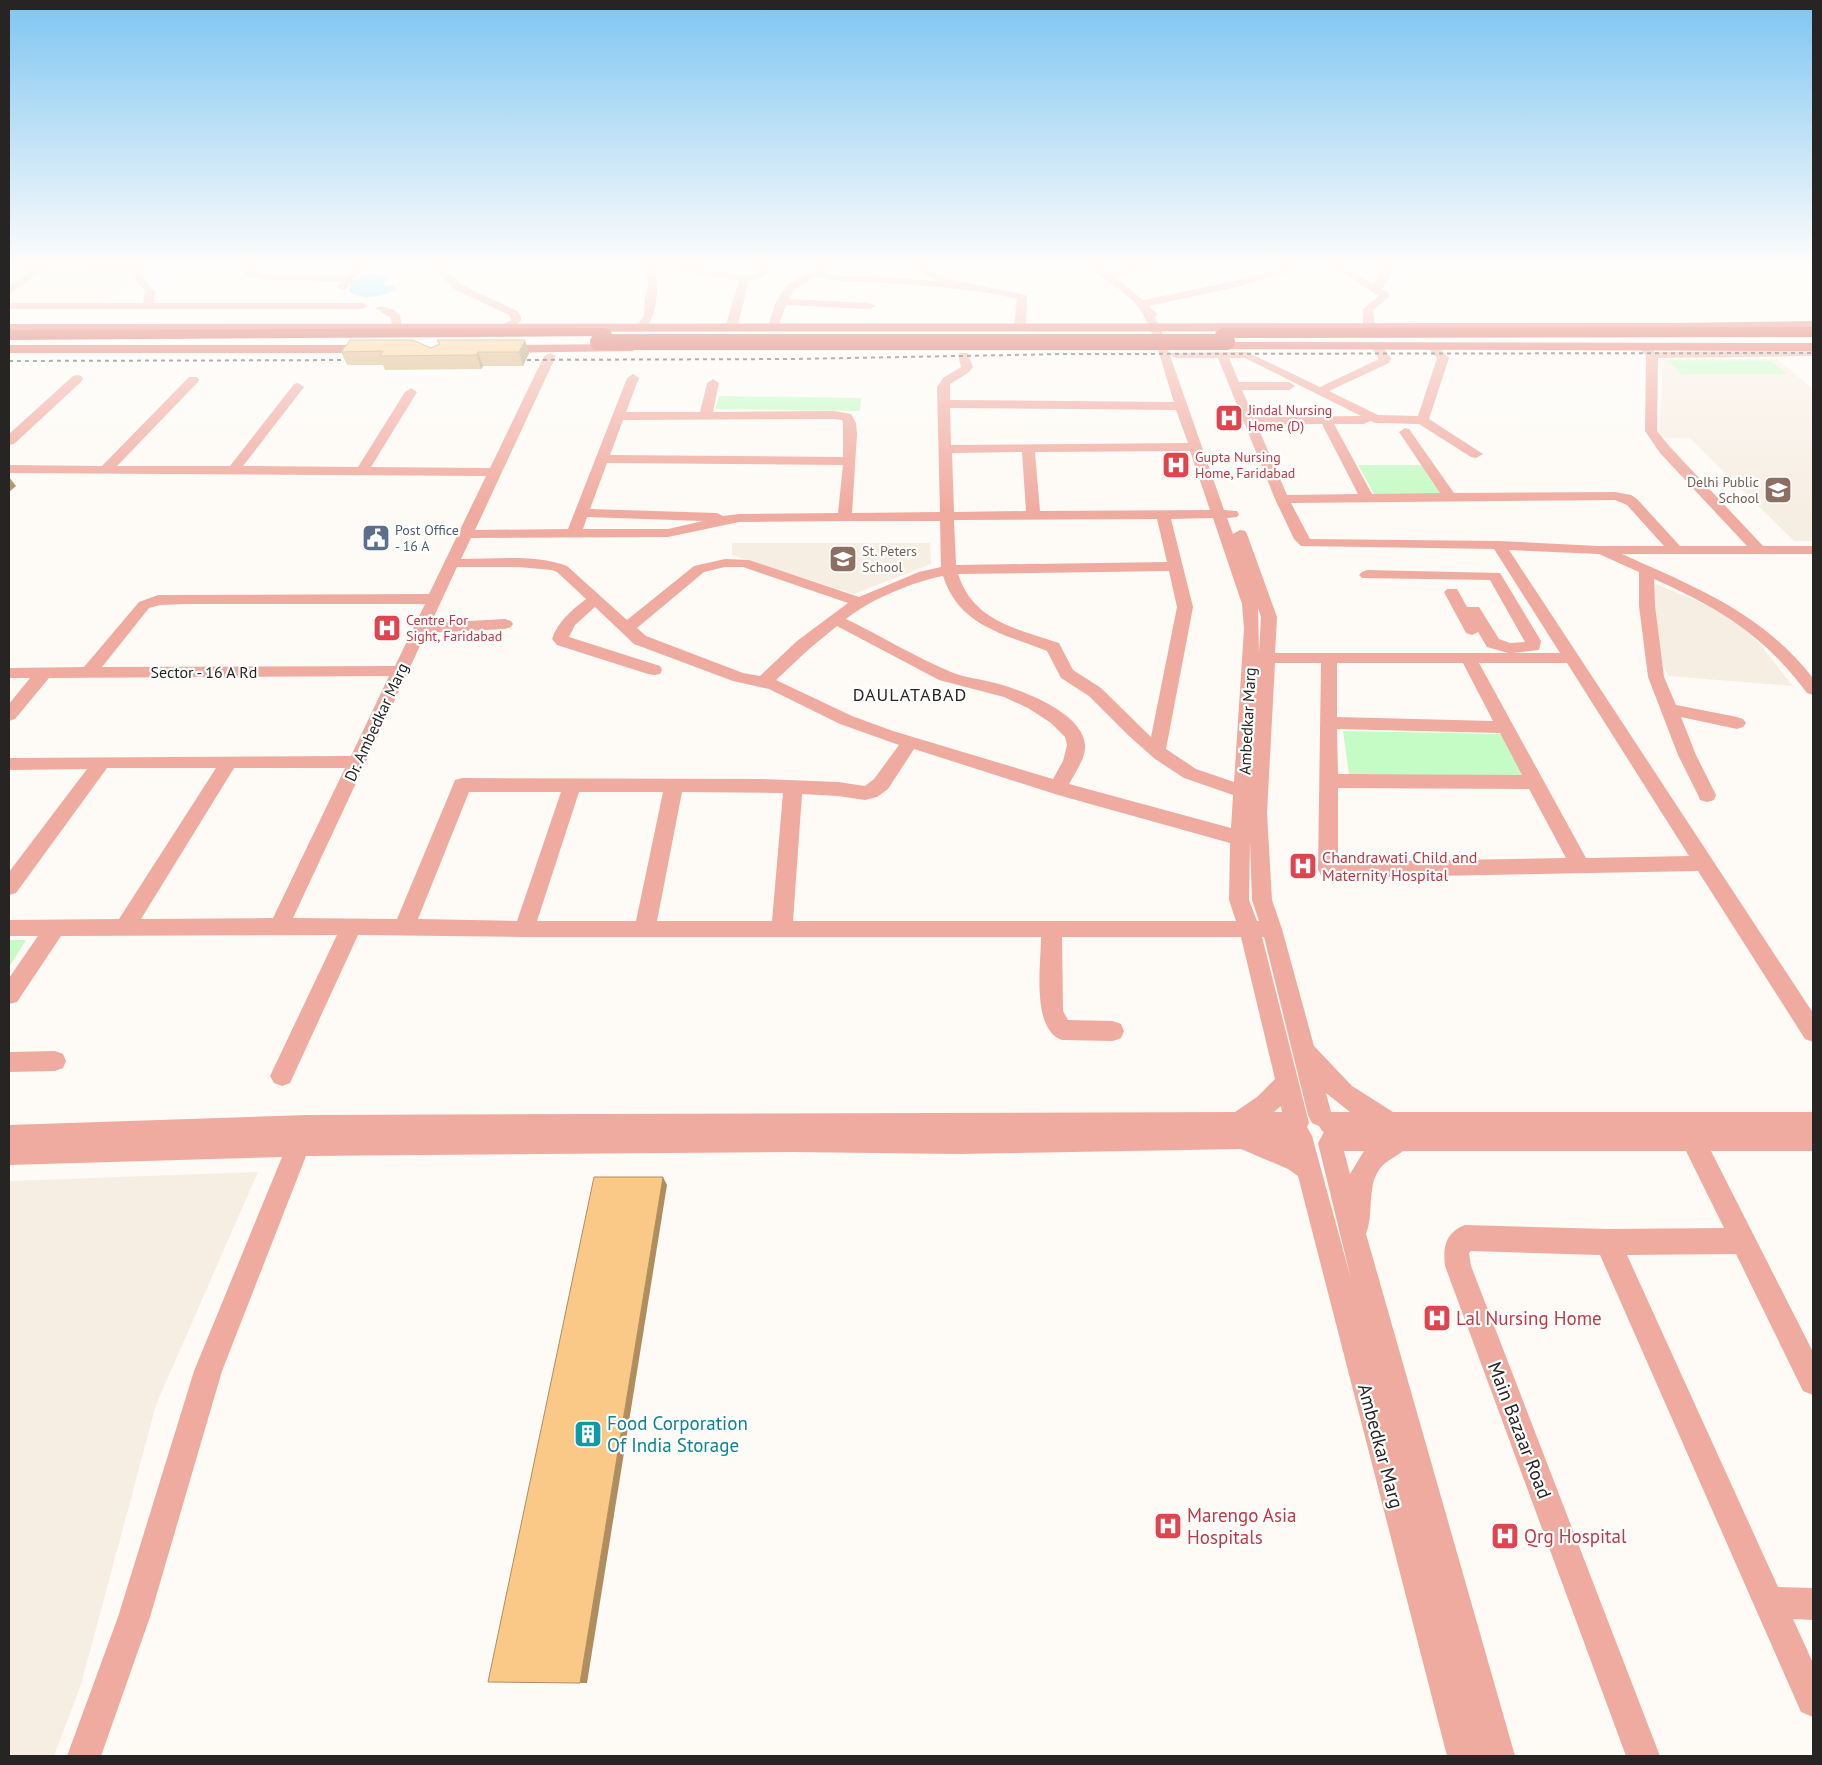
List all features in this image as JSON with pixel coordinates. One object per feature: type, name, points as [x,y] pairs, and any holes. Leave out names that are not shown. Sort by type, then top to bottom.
[{"type":"main road","points":[[1215,345],[1222,350]]},
{"type":"main road","points":[[476,349],[1078,347],[1222,350],[1274,346],[1376,346],[1648,351],[1711,345]]},
{"type":"main road","points":[[1766,345],[1813,347]]},
{"type":"main road","points":[[1171,349],[1274,346]]},
{"type":"main road","points":[[9,350],[392,349]]},
{"type":"street","name":"Ambedkar Marg","points":[[1169,345],[1186,385],[1226,514],[1250,604],[1252,629],[1259,658],[1258,813],[1262,900],[1272,929],[1302,1046],[1328,1130],[1357,1251],[1498,1756]]},
{"type":"street","points":[[1320,391],[1384,361],[1385,358],[1376,346]]},
{"type":"street","points":[[1422,420],[1443,358],[1433,347]]},
{"type":"street","name":"Ambedkar Marg","points":[[1171,349],[1182,406],[1196,447],[1226,514]]},
{"type":"street","points":[[1222,350],[1282,499],[1301,539],[1306,543],[1498,545],[1598,550],[1807,550],[1813,564]]},
{"type":"street","points":[[1222,350],[1251,357],[1379,420],[1422,420],[1476,454]]},
{"type":"street","points":[[1760,550],[1665,450],[1651,431],[1648,351],[1813,353]]},
{"type":"street","points":[[964,355],[967,368],[965,371],[944,382],[949,570],[952,585],[969,608],[999,629],[1053,648],[1058,652],[1066,674],[1099,695],[1121,720],[1174,764],[1205,780],[1243,791]]},
{"type":"street","name":"Dr. Ambedkar Marg","points":[[279,926],[550,356]]},
{"type":"street","points":[[574,533],[633,378]]},
{"type":"street","points":[[9,441],[77,379]]},
{"type":"street","points":[[105,470],[193,380]]},
{"type":"street","points":[[706,416],[713,383]]},
{"type":"street","points":[[1235,386],[1289,386]]},
{"type":"street","points":[[233,471],[298,387]]},
{"type":"street","points":[[362,471],[411,392]]},
{"type":"street","points":[[944,404],[1182,406]]},
{"type":"street","points":[[619,416],[842,415],[847,417],[850,423],[845,518]]},
{"type":"street","points":[[1326,420],[1367,498]]},
{"type":"street","points":[[1250,421],[1364,420]]},
{"type":"street","points":[[1405,432],[1450,498]]},
{"type":"street","points":[[946,449],[1196,447]]},
{"type":"street","points":[[1028,449],[1032,516]]},
{"type":"street","points":[[602,460],[849,461]]},
{"type":"street","points":[[9,469],[495,472]]},
{"type":"street","points":[[1282,499],[1615,496],[1626,498],[1632,502],[1676,550]]},
{"type":"street","points":[[581,513],[739,518],[1226,514]]},
{"type":"street","points":[[1157,751],[1185,607],[1164,515]]},
{"type":"street","points":[[466,534],[668,533],[691,530],[722,520],[739,518]]},
{"type":"street","points":[[1498,545],[1813,1032]]},
{"type":"street","points":[[1598,550],[1728,610],[1762,634],[1791,660],[1813,689]]},
{"type":"street","points":[[452,563],[518,563],[554,566],[562,569],[640,640],[740,677],[764,682],[846,720],[910,742],[1058,788],[1240,838]]},
{"type":"street","points":[[627,628],[660,603],[692,574],[711,565],[725,563],[744,563],[860,602]]},
{"type":"street","points":[[764,682],[803,645],[860,602],[924,575],[949,570],[1175,566]]},
{"type":"street","points":[[1646,571],[1647,606],[1656,677],[1687,755],[1707,795]]},
{"type":"street","points":[[1367,575],[1495,576],[1533,641],[1532,646],[1508,648],[1493,643],[1473,610]]},
{"type":"street","points":[[1452,592],[1488,658]]},
{"type":"street","points":[[88,672],[136,613],[150,602],[187,599],[434,599]]},
{"type":"street","points":[[595,599],[570,622],[562,632],[560,639],[654,670]]},
{"type":"street","points":[[835,619],[958,682],[992,688],[1015,695],[1066,725],[1074,736],[1075,751],[1058,788]]},
{"type":"street","points":[[1521,621],[1548,621]]},
{"type":"street","points":[[421,628],[505,624]]},
{"type":"street","name":"Ambedkar Marg","points":[[1259,658],[1243,791],[1239,900],[1248,928],[1298,1129],[1464,1756]]},
{"type":"street","points":[[1259,658],[1571,658]]},
{"type":"street","points":[[1329,658],[1328,870],[1704,863]]},
{"type":"street","points":[[1468,658],[1580,865]]},
{"type":"street","points":[[1791,660],[1813,660]]},
{"type":"street","name":"Sector - 16 A Rd","points":[[9,673],[400,671]]},
{"type":"street","points":[[9,715],[44,673]]},
{"type":"street","points":[[1668,709],[1737,723]]},
{"type":"street","points":[[1329,723],[1505,727]]},
{"type":"street","points":[[405,926],[462,785],[793,787],[870,792],[880,784],[910,742]]},
{"type":"street","points":[[9,887],[102,762]]},
{"type":"street","points":[[125,927],[229,762]]},
{"type":"street","points":[[9,764],[357,762]]},
{"type":"street","points":[[1329,781],[1535,782]]},
{"type":"street","points":[[524,929],[572,786]]},
{"type":"street","points":[[645,927],[674,786]]},
{"type":"street","points":[[782,927],[793,787]]},
{"type":"street","points":[[9,928],[279,926],[350,928],[405,926],[524,929],[782,927],[1272,929]]},
{"type":"street","points":[[9,994],[55,928]]},
{"type":"street","points":[[282,1076],[350,928]]},
{"type":"street","points":[[1050,928],[1052,1012],[1055,1021],[1062,1030],[1113,1030]]},
{"type":"street","points":[[1302,1046],[1321,1072],[1347,1098],[1395,1132]]},
{"type":"street","points":[[9,1062],[55,1061]]},
{"type":"street","points":[[1239,1130],[1275,1098],[1287,1081]]},
{"type":"street","points":[[1298,1129],[1305,1114],[1328,1130],[1395,1132],[1689,1132],[1813,1140]]},
{"type":"street","points":[[1689,1132],[1813,1123]]},
{"type":"street","points":[[9,1136],[303,1135],[956,1144],[1239,1130],[1298,1129],[1313,1146],[1325,1146],[1328,1130]]},
{"type":"street","points":[[1239,1130],[1309,1169]]},
{"type":"street","points":[[1357,1251],[1356,1215],[1361,1178],[1374,1157],[1395,1132]]},
{"type":"street","points":[[1689,1132],[1813,1382]]},
{"type":"street","points":[[9,1153],[303,1135]]},
{"type":"street","points":[[84,1756],[134,1617],[208,1371],[303,1135]]},
{"type":"street","name":"Main Bazaar Road","points":[[1643,1756],[1458,1266],[1456,1250],[1465,1238],[1608,1242],[1743,1242]]},
{"type":"street","points":[[1608,1242],[1771,1602],[1813,1700]]},
{"type":"street","points":[[1771,1602],[1813,1604]]},
{"type":"shaded area","name":"Delhi Public School","points":[[1663,359],[1777,359],[1813,389],[1813,541],[1794,541],[1690,438],[1659,438]]},
{"type":"shaded area","points":[[732,543],[930,543],[931,564],[854,594],[732,555]]},
{"type":"shaded area","points":[[1651,582],[1721,611],[1752,634],[1793,686],[1668,676],[1660,659]]},
{"type":"shaded area","points":[[258,1172],[156,1405],[81,1685],[54,1756],[9,1756],[9,1181]]},
{"type":"green space","points":[[1667,360],[1771,361],[1787,374],[1681,374]]},
{"type":"green space","points":[[719,396],[861,398],[860,411],[715,409]]},
{"type":"green space","points":[[1358,465],[1423,465],[1441,494],[1374,494]]},
{"type":"green space","points":[[1343,731],[1502,734],[1522,775],[1349,775]]},
{"type":"green space","points":[[9,940],[26,940],[9,967]]},
{"type":"building","points":[[346,345],[425,345],[431,348],[437,345],[522,345],[519,352],[478,352],[477,355],[380,356],[383,351],[341,352]]},
{"type":"building","name":"Food Corporation Of India Storage","points":[[594,1177],[663,1177],[580,1683],[488,1682]]},
{"type":"railway","points":[[511,360],[793,359],[1065,354],[1813,353]]},
{"type":"railway","points":[[9,361],[359,360]]},
{"type":"place","name":"Jindal Nursing Home (D)","points":[[1229,418]]},
{"type":"place","name":"Gupta Nursing Home, Faridabad","points":[[1176,465]]},
{"type":"place","name":"Delhi Public School","points":[[1778,490]]},
{"type":"place","name":"Post Office - 16 A","points":[[376,538]]},
{"type":"place","name":"St. Peters School","points":[[843,559]]},
{"type":"place","name":"Centre For Sight, Faridabad","points":[[387,628]]},
{"type":"place","name":"Chandrawati Child and Maternity Hospital","points":[[1303,866]]},
{"type":"place","name":"Lal Nursing Home","points":[[1437,1318]]},
{"type":"place","name":"Food Corporation Of India Storage","points":[[588,1434]]},
{"type":"place","name":"Marengo Asia Hospitals","points":[[1168,1526]]},
{"type":"place","name":"Qrg Hospital","points":[[1505,1536]]},
{"type":"district","name":"DAULATABAD","points":[[910,695]]}]
